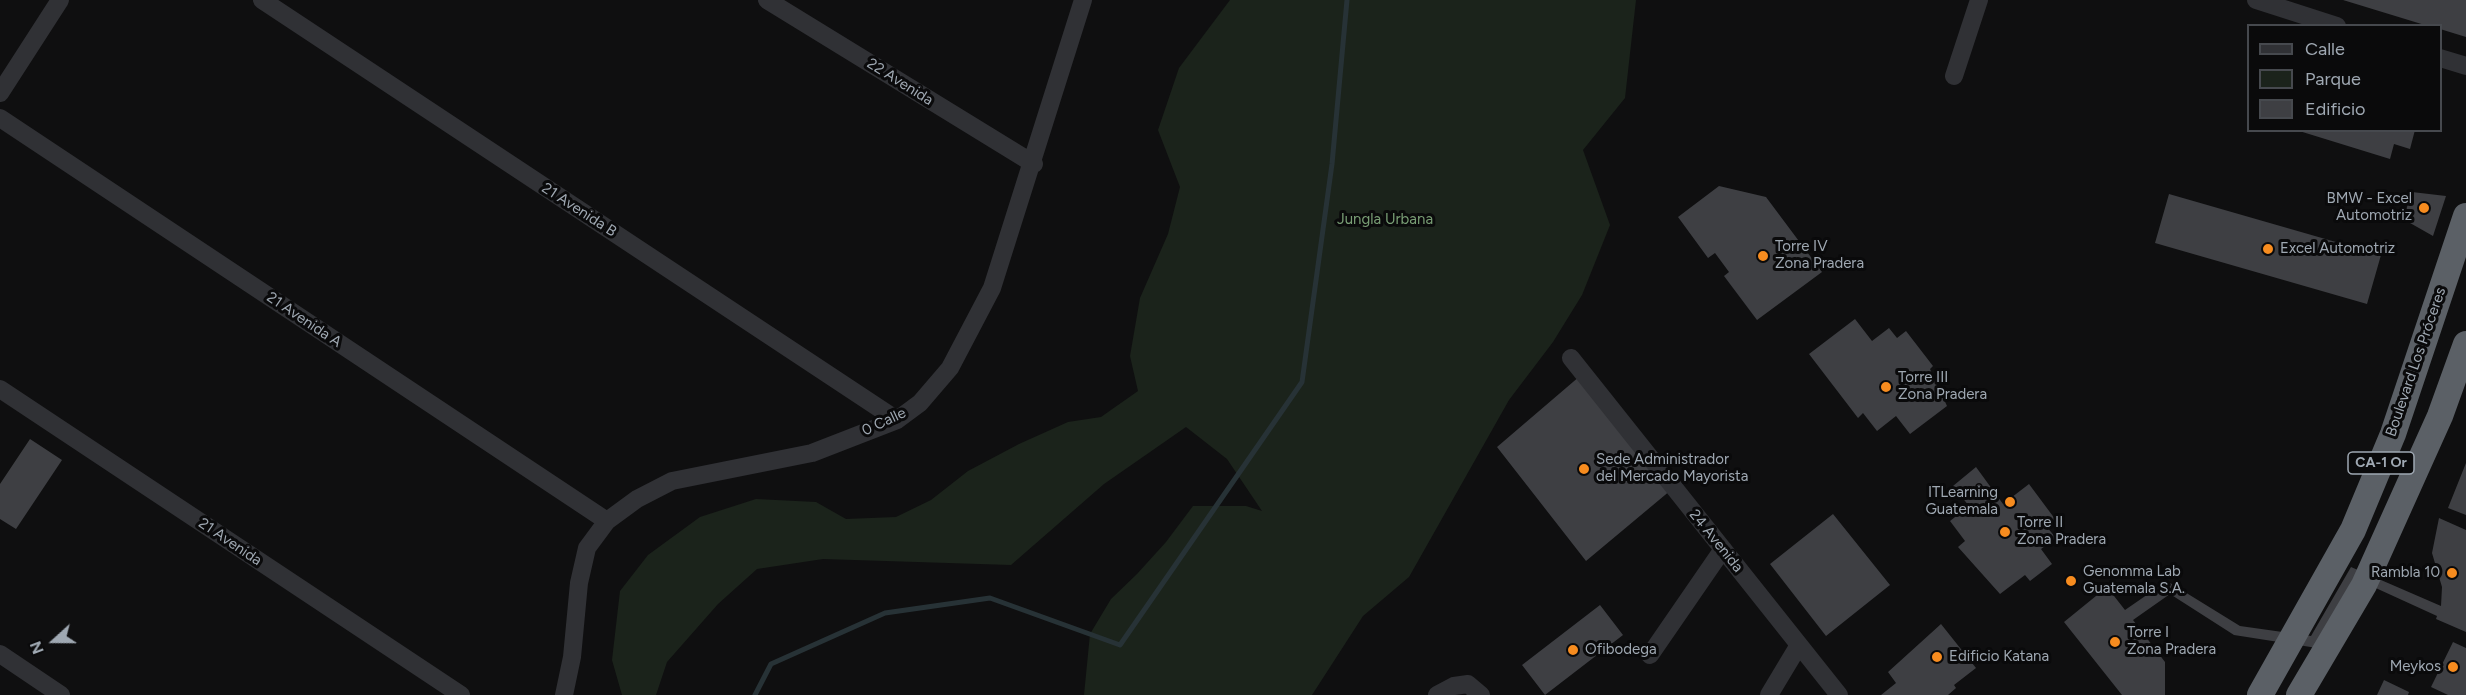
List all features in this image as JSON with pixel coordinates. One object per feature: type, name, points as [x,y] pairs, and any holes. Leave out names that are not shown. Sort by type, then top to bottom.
[{"type":"highway","name":"Boulevard Los Próceres","points":[[2260,695],[2353,530],[2392,434],[2466,216]]},
{"type":"highway","name":"CA-1 Or","points":[[2299,695],[2364,585],[2440,416],[2466,345]]},
{"type":"street","points":[[0,93],[60,0]]},
{"type":"street","name":"21 Avenida B","points":[[262,0],[897,420]]},
{"type":"street","name":"22 Avenida","points":[[767,0],[1034,164]]},
{"type":"street","name":"0 Calle","points":[[564,695],[572,657],[579,583],[587,548],[607,521],[637,499],[672,481],[812,453],[897,420],[920,404],[950,368],[992,288],[1034,164],[1083,0]]},
{"type":"street","points":[[1954,76],[1979,0]]},
{"type":"street","points":[[2256,0],[2331,24]]},
{"type":"street","points":[[2442,59],[2466,66]]},
{"type":"street","name":"21 Avenida A","points":[[0,118],[607,521]]},
{"type":"street","name":"24 Avenida","points":[[1571,358],[1839,695]]},
{"type":"street","name":"21 Avenida","points":[[0,389],[460,695]]},
{"type":"street","points":[[1650,655],[1723,549]]},
{"type":"street","points":[[1769,695],[1799,645]]},
{"type":"street","points":[[0,654],[61,695]]},
{"type":"street","points":[[1437,695],[1454,686],[1474,690]]},
{"type":"green space","name":"Jungla Urbana","points":[[1230,0],[1636,0],[1625,98],[1583,150],[1610,225],[1582,295],[1553,342],[1509,400],[1409,577],[1363,616],[1312,695],[1084,695],[1090,634],[1111,599],[1166,542],[1193,506],[1246,506],[1262,511],[1227,459],[1186,427],[1104,484],[1011,565],[823,559],[757,569],[718,604],[667,662],[656,695],[622,695],[612,660],[620,591],[648,555],[700,517],[756,499],[816,502],[846,519],[896,517],[931,500],[968,471],[1019,444],[1068,422],[1101,417],[1138,391],[1130,356],[1140,298],[1168,234],[1180,187],[1158,130],[1179,68]]},
{"type":"building","points":[[2343,0],[2466,0],[2466,37],[2442,30],[2442,24],[2421,24]]},
{"type":"building","points":[[2302,132],[2414,132],[2410,149],[2394,144],[2390,159]]},
{"type":"building","name":"Torre IV Zona Pradera","points":[[1719,186],[1766,197],[1822,272],[1757,320],[1724,276],[1729,272],[1715,253],[1708,258],[1678,217]]},
{"type":"building","name":"BMW - Excel Automotriz","points":[[2412,192],[2446,196],[2433,236],[2403,219]]},
{"type":"building","name":"Excel Automotriz","points":[[2169,194],[2381,255],[2367,304],[2155,243]]},
{"type":"building","name":"Torre III Zona Pradera","points":[[1855,319],[1872,341],[1889,328],[1897,338],[1906,331],[1933,366],[1930,369],[1947,406],[1910,434],[1896,416],[1877,431],[1863,413],[1858,418],[1809,354]]},
{"type":"building","name":"Sede Administrador del Mercado Mayorista","points":[[1580,376],[1671,490],[1586,561],[1497,447]]},
{"type":"building","points":[[30,439],[62,460],[16,529],[0,519],[0,484]]},
{"type":"building","points":[[2466,463],[2466,515],[2448,508]]},
{"type":"building","name":"Torre II Zona Pradera","points":[[1976,467],[2003,504],[2029,484],[2055,519],[2046,526],[2056,538],[2041,549],[2052,564],[2030,581],[2025,575],[2000,594],[1958,547],[1965,541],[1950,521],[1969,506],[1953,486]]},
{"type":"building","points":[[1833,514],[1890,585],[1826,636],[1770,564]]},
{"type":"building","points":[[2439,518],[2466,530],[2466,632],[2436,619],[2437,616],[2356,579],[2317,648],[2234,635],[2170,594],[2133,620],[2165,662],[2165,695],[2122,695],[2064,622],[2107,587],[2125,610],[2167,581],[2240,626],[2311,636],[2351,567],[2441,606],[2442,587],[2432,553]]},
{"type":"building","name":"Ofibodega","points":[[1600,605],[1623,635],[1545,695],[1522,665]]},
{"type":"building","name":"Edificio Katana","points":[[1941,624],[1976,668],[1954,685],[1956,688],[1948,695],[1881,695],[1896,683],[1888,672]]},
{"type":"building","name":"Meykos","points":[[2453,642],[2466,648],[2466,695],[2448,695],[2431,687]]},
{"type":"building","points":[[2384,680],[2409,692],[2408,695],[2377,695]]},
{"type":"waterway","points":[[755,695],[771,664],[885,613],[990,598],[1120,645],[1302,382],[1332,164],[1347,0]]},
{"type":"place","name":"BMW - Excel Automotriz","points":[[2424,208]]},
{"type":"place","name":"Excel Automotriz","points":[[2268,249]]},
{"type":"place","name":"Torre IV Zona Pradera","points":[[1763,256]]},
{"type":"place","name":"Torre III Zona Pradera","points":[[1886,387]]},
{"type":"place","name":"Sede Administrador del Mercado Mayorista","points":[[1584,469]]},
{"type":"place","name":"ITLearning Guatemala","points":[[2010,502]]},
{"type":"place","name":"Torre II Zona Pradera","points":[[2005,532]]},
{"type":"place","name":"Rambla 10","points":[[2452,573]]},
{"type":"place","name":"Genomma Lab Guatemala S.A.","points":[[2071,581]]},
{"type":"place","name":"Torre I Zona Pradera","points":[[2115,642]]},
{"type":"place","name":"Ofibodega","points":[[1573,650]]},
{"type":"place","name":"Edificio Katana","points":[[1937,657]]},
{"type":"place","name":"Meykos","points":[[2453,667]]}]
